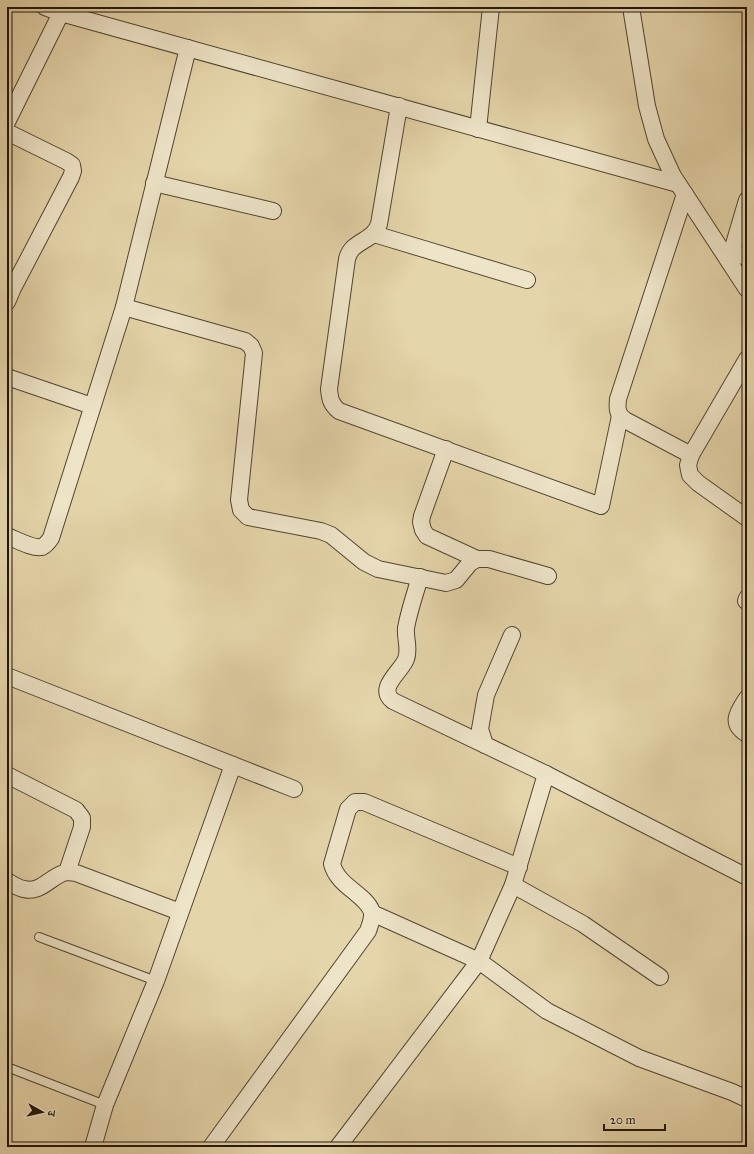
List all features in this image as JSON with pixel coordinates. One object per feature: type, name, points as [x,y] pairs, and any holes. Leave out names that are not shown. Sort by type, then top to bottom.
[{"type":"street","points":[[45,7],[61,13],[478,128],[682,189]]},
{"type":"street","points":[[478,128],[491,7]]},
{"type":"street","points":[[632,7],[646,106],[656,139],[673,176],[736,257],[747,289]]},
{"type":"street","points":[[7,122],[61,13]]},
{"type":"street","points":[[7,536],[35,547],[42,547],[51,538],[124,307],[188,48]]},
{"type":"street","points":[[399,106],[377,230],[374,234],[354,247],[347,260],[329,390],[330,400],[339,411],[602,506],[620,416],[617,407],[618,399],[682,189]]},
{"type":"street","points":[[7,132],[66,161],[72,165],[73,171],[7,302]]},
{"type":"street","points":[[154,182],[273,211]]},
{"type":"street","points":[[736,257],[747,200]]},
{"type":"street","points":[[374,234],[527,280]]},
{"type":"street","points":[[124,307],[245,342],[251,346],[254,353],[239,500],[241,510],[248,517],[321,531],[331,535],[364,562],[378,569],[446,582],[456,580],[470,563],[477,559]]},
{"type":"street","points":[[747,359],[691,455],[688,465],[690,475],[698,483],[747,518]]},
{"type":"street","points":[[7,377],[92,406]]},
{"type":"street","points":[[620,416],[691,455]]},
{"type":"street","points":[[446,450],[424,508],[421,522],[423,530],[427,536],[477,559],[489,559],[548,576]]},
{"type":"street","points":[[420,577],[406,629],[408,651],[407,658],[405,663],[389,682],[388,689],[390,699],[546,774],[747,877]]},
{"type":"street","points":[[485,745],[480,728],[486,695],[512,635]]},
{"type":"street","points":[[7,676],[294,789]]},
{"type":"street","points":[[747,698],[738,711],[736,718],[737,725],[741,731],[747,734]]},
{"type":"street","points":[[93,1147],[105,1105],[156,981],[233,764]]},
{"type":"street","points":[[338,1147],[479,961],[513,886],[546,774]]},
{"type":"street","points":[[7,775],[76,810],[82,818],[82,827],[67,872]]},
{"type":"street","points":[[211,1147],[368,931],[372,921],[372,913],[367,904],[339,879],[334,872],[332,864],[348,809],[355,802],[364,802],[518,867]]},
{"type":"street","points":[[7,881],[23,889],[29,890],[37,889],[59,875],[67,872],[76,873],[180,912]]},
{"type":"street","points":[[513,886],[589,928],[660,977]]},
{"type":"street","points":[[372,913],[479,961],[547,1011],[638,1058],[732,1092],[747,1099]]},
{"type":"lane","points":[[39,937],[156,981]]},
{"type":"lane","points":[[7,1067],[105,1105]]}]
